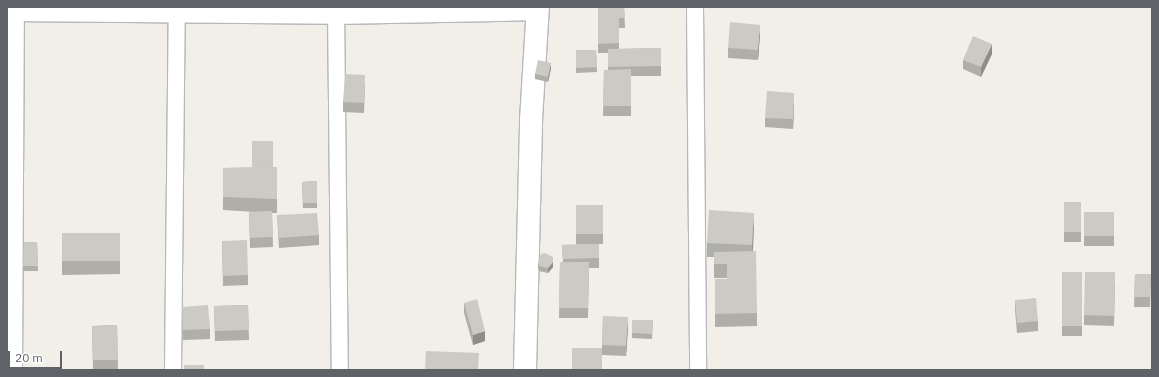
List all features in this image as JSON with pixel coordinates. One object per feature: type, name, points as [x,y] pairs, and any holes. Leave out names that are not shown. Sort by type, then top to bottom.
[{"type":"main road","points":[[525,370],[531,120],[538,9]]},
{"type":"street","points":[[695,7],[698,370]]},
{"type":"street","points":[[14,370],[13,11],[336,11],[538,9]]},
{"type":"street","points":[[173,370],[177,10]]},
{"type":"street","points":[[336,11],[340,370]]},
{"type":"building","points":[[598,7],[624,7],[625,18],[619,18],[619,43],[598,44]]},
{"type":"building","points":[[730,22],[760,25],[758,50],[728,48]]},
{"type":"building","points":[[973,36],[992,44],[981,67],[963,60]]},
{"type":"building","points":[[661,48],[661,66],[608,67],[608,49]]},
{"type":"building","points":[[576,50],[596,50],[597,67],[576,68]]},
{"type":"building","points":[[538,60],[551,63],[548,77],[535,74]]},
{"type":"building","points":[[631,69],[631,106],[603,106],[604,70]]},
{"type":"building","points":[[345,74],[365,75],[364,103],[343,102]]},
{"type":"building","points":[[767,91],[794,93],[793,119],[765,118]]},
{"type":"building","points":[[252,141],[273,141],[273,167],[252,167]]},
{"type":"building","points":[[277,167],[277,199],[223,197],[223,168]]},
{"type":"building","points":[[317,181],[317,203],[303,203],[302,182]]},
{"type":"building","points":[[1064,202],[1081,202],[1081,232],[1064,232]]},
{"type":"building","points":[[576,205],[603,205],[603,234],[576,234]]},
{"type":"building","points":[[709,210],[754,213],[752,245],[707,243]]},
{"type":"building","points":[[272,211],[273,237],[250,238],[249,212]]},
{"type":"building","points":[[1084,212],[1114,212],[1114,236],[1084,236]]},
{"type":"building","points":[[317,213],[319,235],[279,238],[277,215]]},
{"type":"building","points":[[62,233],[120,233],[120,261],[62,261]]},
{"type":"building","points":[[247,240],[248,275],[223,276],[222,241]]},
{"type":"building","points":[[24,242],[37,242],[38,266],[23,266]]},
{"type":"building","points":[[599,244],[599,258],[563,259],[562,245]]},
{"type":"building","points":[[756,251],[757,313],[715,314],[715,279],[727,279],[727,264],[714,264],[714,252]]},
{"type":"building","points":[[545,253],[553,257],[553,262],[548,268],[539,266],[538,262],[541,254]]},
{"type":"building","points":[[560,262],[589,262],[588,308],[559,308]]},
{"type":"building","points":[[1062,272],[1082,272],[1082,326],[1062,326]]},
{"type":"building","points":[[1085,272],[1115,272],[1114,316],[1084,315]]},
{"type":"building","points":[[1135,274],[1151,274],[1150,297],[1134,297]]},
{"type":"building","points":[[1036,298],[1038,321],[1017,323],[1015,300]]},
{"type":"building","points":[[477,299],[485,331],[473,335],[464,303]]},
{"type":"building","points":[[208,305],[210,329],[183,330],[182,307]]},
{"type":"building","points":[[248,305],[249,330],[215,331],[214,306]]},
{"type":"building","points":[[603,316],[628,317],[626,346],[602,345]]},
{"type":"building","points":[[632,320],[653,320],[652,334],[632,333]]},
{"type":"building","points":[[117,325],[118,360],[93,360],[92,326]]},
{"type":"building","points":[[572,348],[602,348],[602,370],[572,370]]},
{"type":"building","points":[[426,351],[479,353],[478,370],[425,370]]},
{"type":"building","points":[[184,365],[204,365],[204,370],[184,370]]}]
